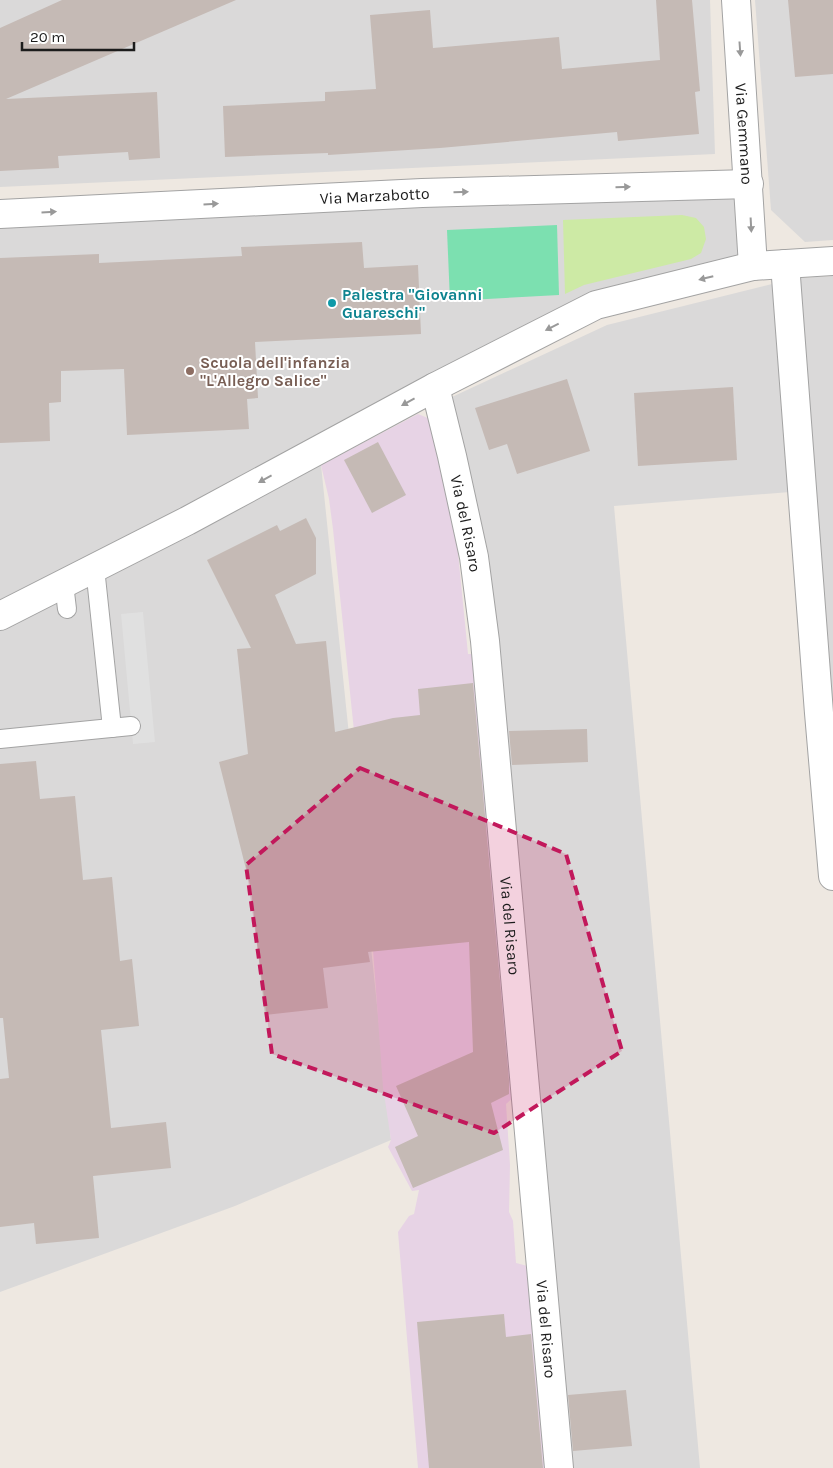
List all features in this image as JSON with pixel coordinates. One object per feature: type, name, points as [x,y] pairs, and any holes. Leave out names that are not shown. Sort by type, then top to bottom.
[{"type":"street","name":"Via Gemmano","points":[[736,0],[753,266]]},
{"type":"street","name":"Via Marzabotto","points":[[0,214],[422,193],[749,184]]},
{"type":"street","points":[[0,616],[66,596],[95,568],[187,521],[435,387],[596,305],[753,266],[833,260]]},
{"type":"street","points":[[785,264],[833,876]]},
{"type":"street","name":"Via del Risaro","points":[[435,387],[474,557],[485,641],[559,1468]]},
{"type":"lane","points":[[95,568],[112,728]]},
{"type":"lane","points":[[0,739],[131,726]]},
{"type":"highlighted area","points":[[360,768],[566,854],[622,1051],[494,1133],[272,1054],[246,865]]},
{"type":"shaded area","points":[[0,0],[710,0],[715,154],[0,187]]},
{"type":"shaded area","points":[[755,0],[833,0],[833,240],[805,242],[771,210]]},
{"type":"shaded area","points":[[749,184],[753,266],[596,305],[321,465],[391,1140],[235,1206],[0,1292],[0,217]]},
{"type":"shaded area","points":[[833,276],[833,705],[800,278]]},
{"type":"shaded area","points":[[772,284],[790,492],[614,506],[700,1468],[573,1468],[489,556],[452,397],[607,325]]},
{"type":"shaded area","points":[[418,414],[430,419],[455,523],[468,654],[478,654],[516,1095],[506,1104],[510,1165],[509,1212],[513,1221],[516,1263],[531,1267],[551,1468],[418,1468],[398,1232],[409,1216],[414,1214],[419,1190],[412,1191],[388,1147],[391,1140],[383,1087],[364,827],[333,529],[329,499],[321,465]]},
{"type":"shaded area","points":[[143,612],[155,742],[133,744],[121,614]]},
{"type":"green space","points":[[682,215],[696,218],[704,227],[706,239],[701,253],[691,259],[584,285],[565,294],[563,220]]},
{"type":"green space","points":[[557,225],[559,295],[450,301],[447,230]]},
{"type":"building","points":[[62,0],[236,0],[6,99],[157,92],[160,158],[129,160],[128,152],[58,156],[59,168],[0,171],[0,28]]},
{"type":"building","points":[[656,0],[692,0],[700,91],[695,92],[699,134],[618,141],[617,132],[440,148],[328,155],[328,153],[225,157],[223,106],[325,101],[325,92],[376,89],[370,15],[430,10],[433,48],[559,37],[562,69],[660,60]]},
{"type":"building","points":[[788,0],[833,0],[833,74],[795,77]]},
{"type":"building","points":[[362,242],[364,268],[418,265],[421,334],[255,342],[258,398],[247,399],[249,429],[127,435],[124,369],[61,371],[61,402],[49,403],[50,441],[0,443],[0,258],[99,254],[99,263],[242,256],[241,247]]},
{"type":"building","points":[[567,379],[590,451],[517,474],[507,444],[489,450],[475,408]]},
{"type":"building","points":[[733,387],[737,460],[638,466],[634,393]]},
{"type":"building","points":[[378,442],[406,495],[372,513],[344,460]]},
{"type":"building","points":[[306,518],[316,538],[316,574],[275,595],[296,644],[326,641],[335,732],[393,718],[420,715],[418,689],[473,683],[509,1080],[509,1094],[491,1103],[503,1150],[413,1188],[395,1147],[418,1136],[396,1086],[473,1052],[469,942],[368,952],[370,962],[323,968],[328,1008],[265,1015],[251,889],[219,762],[248,754],[237,649],[251,648],[207,560],[277,525],[280,531]]},
{"type":"building","points":[[587,729],[588,762],[512,765],[509,731]]},
{"type":"building","points":[[36,761],[40,799],[75,796],[83,880],[112,877],[120,961],[132,959],[139,1026],[101,1030],[111,1128],[166,1122],[171,1168],[93,1176],[99,1238],[36,1244],[34,1223],[0,1227],[0,1079],[9,1078],[3,1018],[0,1018],[0,764]]},
{"type":"building","points":[[504,1314],[506,1337],[531,1334],[543,1468],[429,1468],[417,1322]]},
{"type":"building","points":[[626,1390],[632,1446],[573,1451],[568,1395]]},
{"type":"place","name":"Palestra \"Giovanni Guareschi\"","points":[[332,303]]},
{"type":"place","name":"Scuola dell'infanzia \"L'Allegro Salice\"","points":[[190,371]]}]
